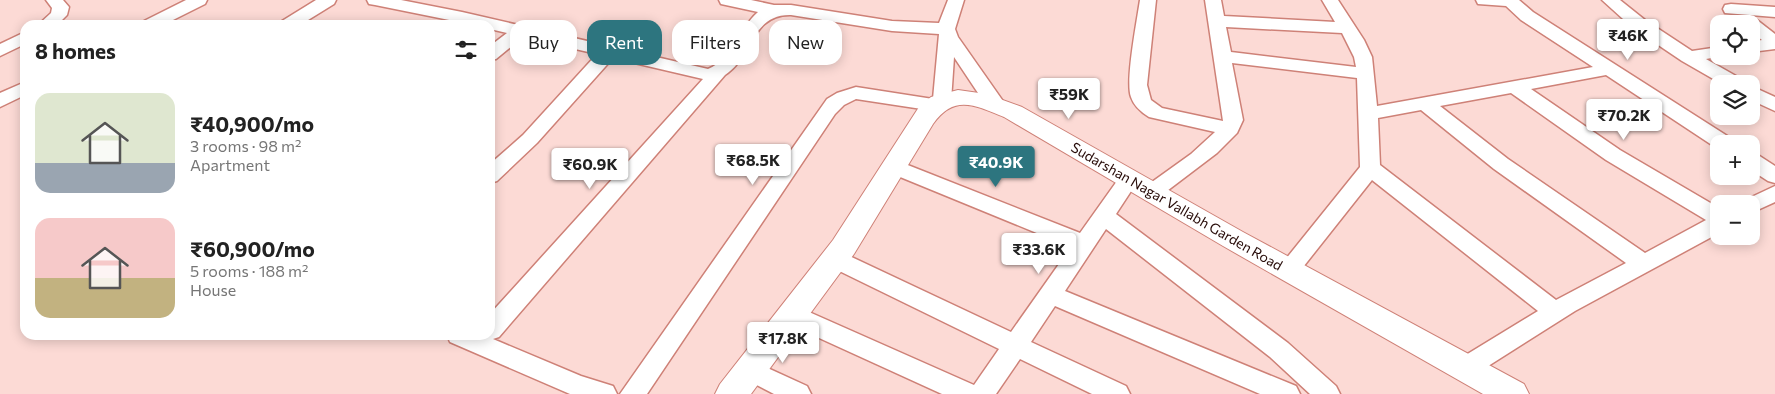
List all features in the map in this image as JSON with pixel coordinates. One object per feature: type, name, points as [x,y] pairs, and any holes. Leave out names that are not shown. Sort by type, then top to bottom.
[{"type":"street","points":[[53,20],[59,15],[61,7],[54,0]]},
{"type":"street","points":[[160,20],[199,0]]},
{"type":"street","points":[[296,20],[328,0]]},
{"type":"street","points":[[375,0],[473,20]]},
{"type":"street","points":[[732,394],[835,259],[927,114],[939,103],[948,33],[956,0]]},
{"type":"street","points":[[1148,0],[1138,97],[1145,107],[1156,113],[1230,129]]},
{"type":"street","points":[[982,394],[1103,215],[1141,185],[1219,141],[1230,129],[1234,120],[1213,0]]},
{"type":"street","points":[[1288,270],[1370,168],[1366,74],[1363,57],[1348,28],[1330,0]]},
{"type":"street","points":[[1484,0],[1509,1],[1527,16],[1712,135]]},
{"type":"street","points":[[1610,0],[1639,24],[1688,57],[1720,75]]},
{"type":"street","points":[[738,1],[774,10],[791,10],[948,33],[995,104]]},
{"type":"street","points":[[1725,4],[1775,12]]},
{"type":"street","points":[[1725,4],[1739,15]]},
{"type":"street","points":[[495,317],[727,65],[756,24],[774,10]]},
{"type":"street","points":[[1217,22],[1348,28]]},
{"type":"street","points":[[495,26],[510,30]]},
{"type":"street","points":[[1760,31],[1775,43]]},
{"type":"street","points":[[495,51],[510,39]]},
{"type":"street","points":[[0,51],[20,40]]},
{"type":"street","points":[[1760,46],[1775,43]]},
{"type":"street","points":[[1688,57],[1710,53]]},
{"type":"street","points":[[1223,56],[1366,74]]},
{"type":"street","points":[[495,171],[530,139],[596,65]]},
{"type":"street","points":[[662,65],[703,75],[717,74]]},
{"type":"street","points":[[1368,114],[1610,69]]},
{"type":"street","points":[[1515,87],[1613,155],[1710,213]]},
{"type":"street","points":[[0,101],[20,91]]},
{"type":"street","points":[[633,394],[836,100],[845,95],[856,93],[939,103]]},
{"type":"street","name":"Sudarshan Nagar Vallabh Garden Road","points":[[939,103],[960,97],[995,104],[1013,112],[1288,270],[1512,394]]},
{"type":"street","points":[[1760,97],[1775,105]]},
{"type":"street","points":[[1425,104],[1501,164],[1644,264]]},
{"type":"street","points":[[1760,166],[1775,176]]},
{"type":"street","points":[[895,167],[1084,243]]},
{"type":"street","points":[[1370,168],[1555,312]]},
{"type":"street","points":[[1760,201],[1775,193]]},
{"type":"street","points":[[1103,215],[1279,350],[1327,394]]},
{"type":"street","points":[[1465,368],[1555,312],[1710,228]]},
{"type":"street","points":[[835,259],[1117,394]]},
{"type":"street","points":[[1050,294],[1287,394]]},
{"type":"street","points":[[792,315],[968,394]]},
{"type":"street","points":[[486,340],[574,385],[604,394]]},
{"type":"street","points":[[750,370],[798,394]]}]
